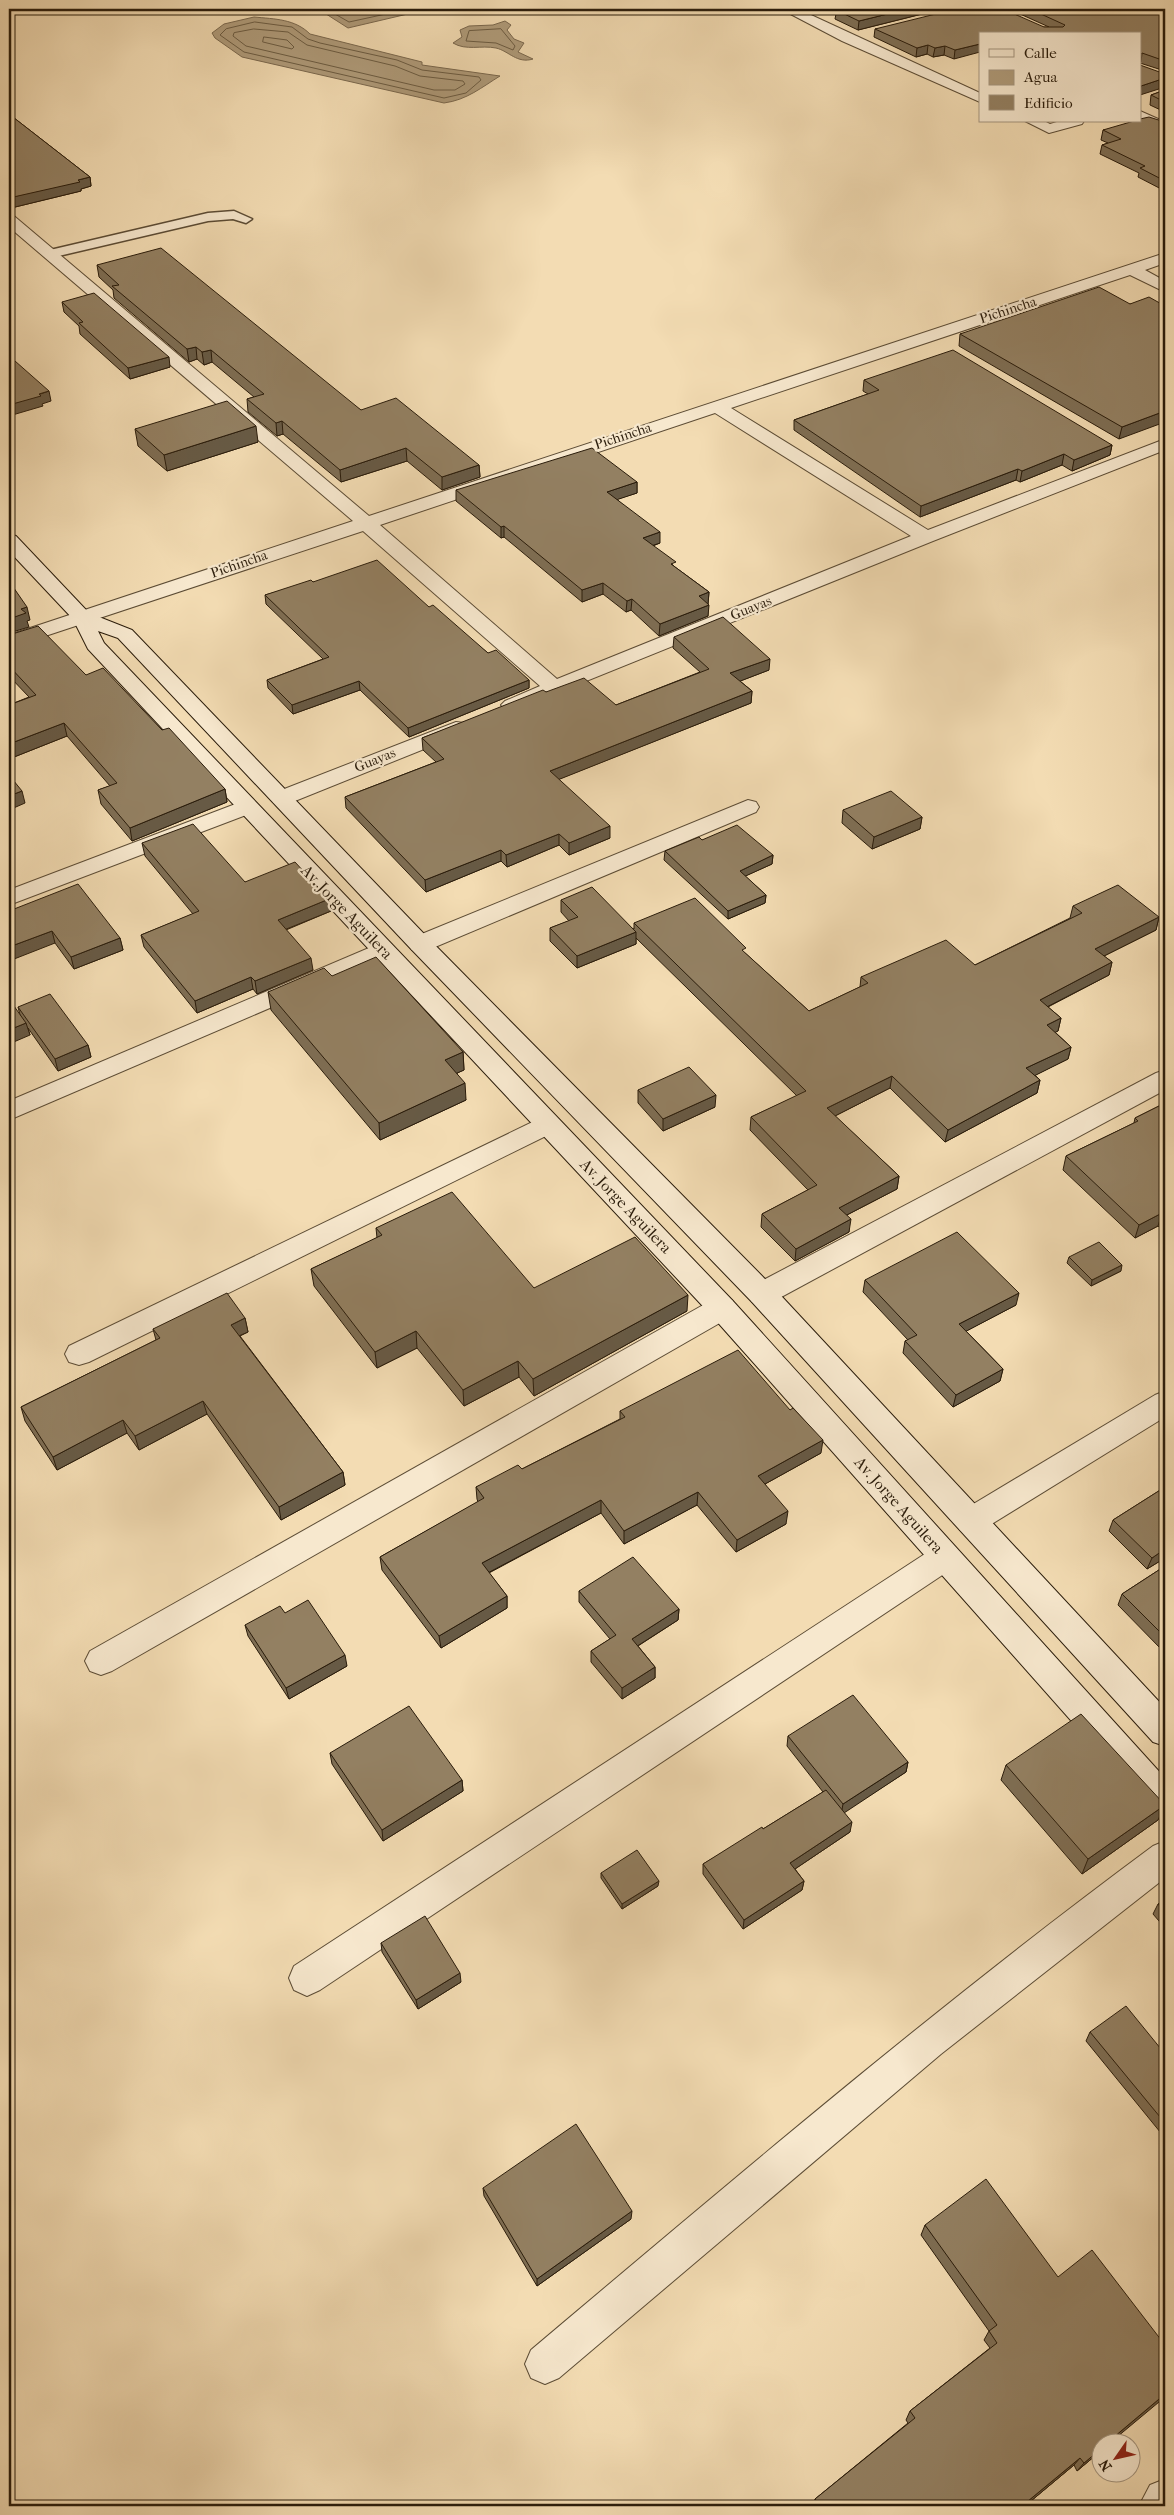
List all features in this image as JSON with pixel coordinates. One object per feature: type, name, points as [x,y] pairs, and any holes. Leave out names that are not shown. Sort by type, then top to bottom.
[{"type":"street","points":[[788,9],[979,98]]},
{"type":"street","points":[[847,38],[865,34]]},
{"type":"street","points":[[1142,116],[1165,127]]},
{"type":"street","points":[[1034,122],[1049,129],[1074,122]]},
{"type":"street","points":[[9,219],[366,522],[555,688]]},
{"type":"street","name":"Pichincha","points":[[9,642],[1165,258]]},
{"type":"street","points":[[1131,269],[1165,287]]},
{"type":"street","points":[[926,337],[944,346]]},
{"type":"street","points":[[716,406],[926,537]]},
{"type":"street","name":"Guayas","points":[[282,798],[926,537],[1165,444]]},
{"type":"street","points":[[1114,446],[1131,456]]},
{"type":"street","name":"Av. Jorge Aguilera","points":[[9,540],[82,617],[95,645],[246,807],[722,1308],[1165,1802]]},
{"type":"street","name":"Av. Jorge Aguilera","points":[[82,617],[125,634],[420,944],[762,1294],[1165,1731]]},
{"type":"street","points":[[9,898],[246,807]]},
{"type":"street","points":[[420,944],[748,807]]},
{"type":"street","points":[[9,1111],[383,950]]},
{"type":"street","points":[[762,1294],[1165,1080]]},
{"type":"street","points":[[79,1354],[547,1124]]},
{"type":"street","points":[[101,1661],[722,1308]]},
{"type":"street","points":[[972,1521],[1165,1403]]},
{"type":"street","points":[[307,1978],[945,1557]]},
{"type":"street","points":[[545,2364],[883,2080],[1081,1919],[1165,1857]]},
{"type":"street","points":[[1160,2506],[1165,2500]]},
{"type":"lane","points":[[50,254],[214,216],[234,215],[246,219]]},
{"type":"water","points":[[341,9],[429,9],[348,28],[323,12]]},
{"type":"water","points":[[254,17],[277,19],[298,25],[310,34],[422,62],[422,65],[500,76],[467,96],[444,103],[242,57],[215,38],[212,33],[224,24]]},
{"type":"water","points":[[505,21],[511,25],[507,30],[514,39],[524,43],[518,52],[533,59],[518,59],[496,48],[463,47],[453,43],[462,37],[460,30],[469,26],[493,25]]},
{"type":"building","points":[[908,9],[859,21],[836,10]]},
{"type":"building","points":[[956,9],[1003,9],[1044,27],[1063,27],[1065,25],[1030,9],[1165,9],[1165,61],[1142,53],[1142,32],[979,32],[979,44],[955,50],[945,46],[935,48],[928,45],[917,48],[875,29]]},
{"type":"building","points":[[1142,66],[1165,74],[1165,78],[1142,86]]},
{"type":"building","points":[[1165,90],[1165,102],[1151,95]]},
{"type":"building","points":[[9,114],[90,177],[78,180],[80,182],[9,198]]},
{"type":"building","points":[[1149,117],[1165,122],[1165,181],[1140,168],[1145,166],[1102,145],[1121,139],[1103,130],[1131,122],[1142,122],[1142,119]]},
{"type":"building","points":[[161,248],[361,410],[396,398],[479,465],[442,477],[406,448],[340,470],[282,421],[276,423],[247,399],[264,394],[211,350],[202,352],[196,347],[187,349],[112,286],[119,285],[97,265]]},
{"type":"building","points":[[1099,287],[1130,304],[1149,297],[1165,306],[1165,411],[1122,427],[960,334]]},
{"type":"building","points":[[94,293],[169,357],[128,368],[79,323],[83,322],[62,302]]},
{"type":"building","points":[[953,350],[1112,445],[1074,460],[1064,454],[1022,471],[1018,469],[921,506],[794,420],[879,390],[864,380]]},
{"type":"building","points":[[15,361],[49,391],[39,394],[41,396],[9,405],[9,363]]},
{"type":"building","points":[[227,401],[256,426],[164,455],[135,429]]},
{"type":"building","points":[[592,448],[637,482],[607,492],[660,532],[643,538],[676,562],[671,564],[709,592],[699,596],[709,605],[660,624],[632,599],[627,601],[603,583],[582,590],[504,526],[501,527],[456,490]]},
{"type":"building","points":[[377,560],[429,607],[433,605],[488,653],[496,650],[529,680],[408,728],[359,681],[292,705],[267,680],[329,657],[265,595],[311,580],[313,582]]},
{"type":"building","points":[[9,581],[27,607],[21,609],[26,613],[9,619]]},
{"type":"building","points":[[723,617],[770,659],[730,673],[752,691],[550,771],[610,826],[569,843],[559,834],[506,855],[501,850],[425,880],[345,797],[444,759],[422,738],[543,690],[546,692],[584,678],[616,705],[709,669],[674,637]]},
{"type":"building","points":[[38,626],[86,675],[103,668],[162,730],[169,728],[225,789],[130,828],[98,790],[117,783],[64,723],[9,744],[9,705],[36,695],[9,666],[9,635]]},
{"type":"building","points":[[9,775],[22,791],[9,796]]},
{"type":"building","points":[[891,791],[922,817],[874,837],[843,810]]},
{"type":"building","points":[[193,824],[245,882],[295,862],[329,899],[278,920],[311,958],[255,981],[251,977],[195,1001],[141,935],[199,911],[142,843]]},
{"type":"building","points":[[737,825],[773,855],[740,871],[766,895],[728,911],[665,851],[699,837],[702,840]]},
{"type":"building","points":[[78,884],[120,938],[71,957],[52,931],[9,947],[9,911]]},
{"type":"building","points":[[1118,885],[1159,917],[1095,949],[1112,962],[1040,1000],[1061,1018],[1047,1025],[1071,1047],[1026,1068],[1040,1080],[948,1130],[892,1076],[827,1108],[899,1176],[839,1208],[851,1219],[796,1249],[762,1214],[817,1185],[751,1117],[806,1091],[634,923],[695,898],[746,948],[742,950],[809,1011],[868,983],[861,977],[946,940],[975,965],[1082,913],[1073,906]]},
{"type":"building","points":[[592,887],[636,932],[577,956],[550,928],[578,917],[561,900]]},
{"type":"building","points":[[376,957],[463,1052],[445,1060],[465,1083],[379,1123],[268,992],[324,968],[332,976]]},
{"type":"building","points":[[50,994],[88,1045],[55,1059],[18,1007]]},
{"type":"building","points":[[9,999],[26,1023],[9,1030]]},
{"type":"building","points":[[689,1067],[716,1095],[663,1119],[638,1090]]},
{"type":"building","points":[[1165,1103],[1165,1216],[1162,1213],[1139,1225],[1066,1156],[1138,1121],[1135,1118]]},
{"type":"building","points":[[452,1192],[534,1288],[635,1237],[688,1295],[533,1379],[518,1361],[463,1390],[416,1331],[375,1352],[311,1269],[382,1235],[376,1228]]},
{"type":"building","points":[[957,1232],[1019,1293],[959,1324],[1003,1369],[956,1395],[905,1341],[917,1335],[865,1280]]},
{"type":"building","points":[[1099,1242],[1122,1265],[1092,1280],[1069,1257]]},
{"type":"building","points":[[227,1293],[245,1318],[231,1325],[343,1472],[279,1507],[203,1401],[135,1436],[123,1420],[53,1457],[21,1407],[160,1338],[153,1329]]},
{"type":"building","points":[[738,1350],[790,1410],[793,1408],[823,1440],[758,1476],[788,1511],[737,1540],[698,1492],[624,1531],[601,1500],[482,1563],[507,1596],[439,1636],[380,1557],[484,1498],[476,1487],[518,1465],[522,1469],[625,1417],[620,1411]]},
{"type":"building","points":[[1165,1487],[1165,1549],[1152,1558],[1113,1520]]},
{"type":"building","points":[[633,1557],[679,1609],[632,1639],[655,1667],[622,1688],[591,1651],[616,1635],[579,1591]]},
{"type":"building","points":[[1165,1566],[1165,1637],[1122,1594]]},
{"type":"building","points":[[308,1600],[345,1655],[286,1688],[245,1625],[280,1606],[285,1613]]},
{"type":"building","points":[[853,1695],[908,1762],[843,1804],[788,1736]]},
{"type":"building","points":[[409,1706],[462,1780],[382,1830],[330,1753]]},
{"type":"building","points":[[1081,1714],[1165,1805],[1088,1859],[1006,1765]]},
{"type":"building","points":[[826,1790],[852,1822],[790,1863],[804,1881],[744,1920],[703,1864]]},
{"type":"building","points":[[637,1850],[659,1881],[622,1904],[601,1873]]},
{"type":"building","points":[[1165,1899],[1165,1912],[1158,1904]]},
{"type":"building","points":[[425,1916],[460,1973],[416,2000],[381,1943]]},
{"type":"building","points":[[1126,2006],[1161,2049],[1165,2046],[1165,2123],[1090,2032]]},
{"type":"building","points":[[576,2124],[632,2211],[537,2279],[483,2188]]},
{"type":"building","points":[[986,2179],[1058,2277],[1092,2250],[1165,2345],[1165,2394],[1120,2432],[1092,2432],[1092,2456],[1084,2463],[1080,2458],[1022,2506],[820,2506],[815,2499],[915,2418],[910,2411],[997,2343],[989,2331],[997,2325],[925,2225]]}]
